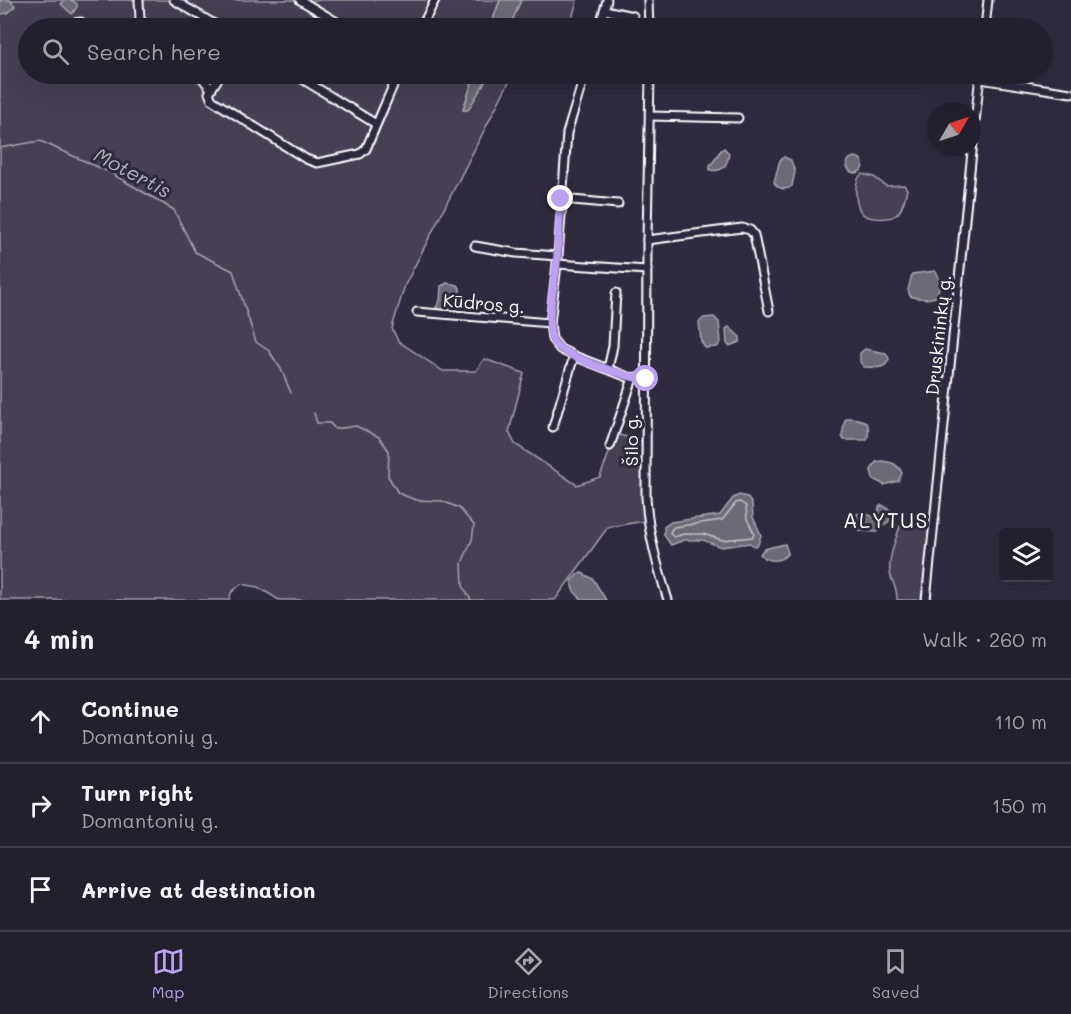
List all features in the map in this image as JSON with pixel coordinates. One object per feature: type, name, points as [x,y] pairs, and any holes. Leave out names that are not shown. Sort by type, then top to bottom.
[{"type":"street","points":[[139,0],[140,18]]},
{"type":"street","points":[[174,0],[204,18]]},
{"type":"street","points":[[300,0],[330,18]]},
{"type":"street","points":[[602,18],[608,0]]},
{"type":"street","points":[[648,0],[649,18]]},
{"type":"street","points":[[986,18],[988,0]]},
{"type":"street","points":[[425,18],[432,1]]},
{"type":"street","points":[[604,10],[633,16]]},
{"type":"street","points":[[205,84],[212,100],[306,159],[317,163],[360,154],[366,149],[394,84]]},
{"type":"street","points":[[210,92],[215,84]]},
{"type":"street","points":[[310,84],[376,124]]},
{"type":"street","points":[[582,84],[567,133],[558,256],[550,323],[552,339],[555,344],[574,356],[633,378],[646,379]]},
{"type":"street","name":"Šilo g.","points":[[650,84],[646,497],[648,528],[668,600]]},
{"type":"street","name":"Druskininkų g.","points":[[926,600],[979,84]]},
{"type":"street","points":[[1023,84],[1071,93]]},
{"type":"street","points":[[650,116],[738,118]]},
{"type":"street","points":[[561,199],[618,204]]},
{"type":"street","points":[[647,240],[742,228],[750,230],[754,235],[769,311]]},
{"type":"street","points":[[475,246],[516,253],[558,256]]},
{"type":"street","points":[[557,264],[647,270]]},
{"type":"street","points":[[608,369],[613,346],[616,293]]},
{"type":"street","name":"Kūdros g.","points":[[417,312],[550,323]]},
{"type":"street","points":[[553,427],[574,356]]},
{"type":"street","points":[[610,446],[633,378]]},
{"type":"shaded area","points":[[0,0],[500,0],[494,18],[18,18],[18,84],[472,84],[463,109],[467,110],[484,84],[508,84],[405,285],[392,328],[398,341],[443,371],[476,371],[484,359],[524,373],[509,432],[515,444],[577,485],[600,477],[616,434],[644,442],[645,521],[608,527],[555,600],[279,600],[258,587],[241,584],[231,593],[229,600],[0,600]]},
{"type":"shaded area","points":[[521,0],[577,0],[572,18],[513,18]]},
{"type":"shaded area","points":[[862,174],[874,177],[886,186],[904,185],[907,189],[896,215],[878,218],[868,217],[861,212],[857,204],[856,192],[857,181]]},
{"type":"shaded area","points":[[930,522],[922,600],[897,600],[890,573],[890,561],[900,526]]},
{"type":"water","points":[[0,0],[10,0],[15,6],[8,13],[0,14]]},
{"type":"water","points":[[65,0],[71,0],[77,4],[72,14],[61,4]]},
{"type":"water","points":[[500,0],[521,0],[513,18],[494,18]]},
{"type":"water","points":[[472,84],[484,84],[468,110],[463,110]]},
{"type":"water","points":[[724,148],[729,153],[726,164],[721,169],[710,170],[710,165]]},
{"type":"water","points":[[784,157],[791,160],[795,172],[792,186],[784,189],[779,188],[774,182],[780,160]]},
{"type":"water","points":[[855,157],[861,159],[863,165],[861,171],[855,173],[849,171],[847,165],[849,159]]},
{"type":"water","points":[[935,271],[939,279],[937,296],[924,299],[910,296],[908,290],[912,274]]},
{"type":"water","points":[[447,283],[458,285],[460,288],[459,308],[453,312],[438,310],[436,307],[440,301],[441,286]]},
{"type":"water","points":[[714,317],[719,322],[721,342],[717,347],[705,348],[701,341],[699,322],[704,318]]},
{"type":"water","points":[[729,327],[740,337],[740,342],[729,346],[726,329]]},
{"type":"water","points":[[865,349],[886,353],[889,359],[887,363],[879,368],[864,367],[860,362],[860,353]]},
{"type":"water","points":[[848,418],[866,422],[869,429],[867,440],[844,440],[842,436],[845,420]]},
{"type":"water","points":[[882,461],[899,467],[902,473],[898,481],[884,485],[873,479],[871,470],[876,462]]},
{"type":"water","points":[[739,495],[747,497],[752,504],[753,517],[761,535],[758,545],[754,546],[750,543],[721,547],[703,540],[684,540],[671,545],[664,535],[664,527],[671,522],[720,515],[733,498]]},
{"type":"water","points":[[882,505],[892,511],[889,521],[877,532],[860,531],[853,516],[862,512],[874,517]]},
{"type":"water","points":[[785,544],[788,553],[782,558],[771,560],[760,554],[764,549]]},
{"type":"water","points":[[582,573],[593,579],[606,600],[582,600],[573,590],[571,581]]},
{"type":"waterway","name":"Motertis","points":[[0,148],[40,141],[109,172],[174,210],[195,252],[233,271],[256,342],[269,351],[281,369],[291,393]]},
{"type":"waterway","name":"Motertis","points":[[314,413],[317,423],[330,423],[335,429],[356,426],[379,437],[389,451],[388,476],[398,493],[416,500],[442,501],[459,508],[474,525],[472,540],[462,563],[463,586],[471,600]]},
{"type":"district","name":"ALYTUS","points":[[886,519]]},
{"type":"route","points":[[561,199],[558,256],[550,323],[552,339],[560,349],[574,356],[628,377],[646,379]]}]
